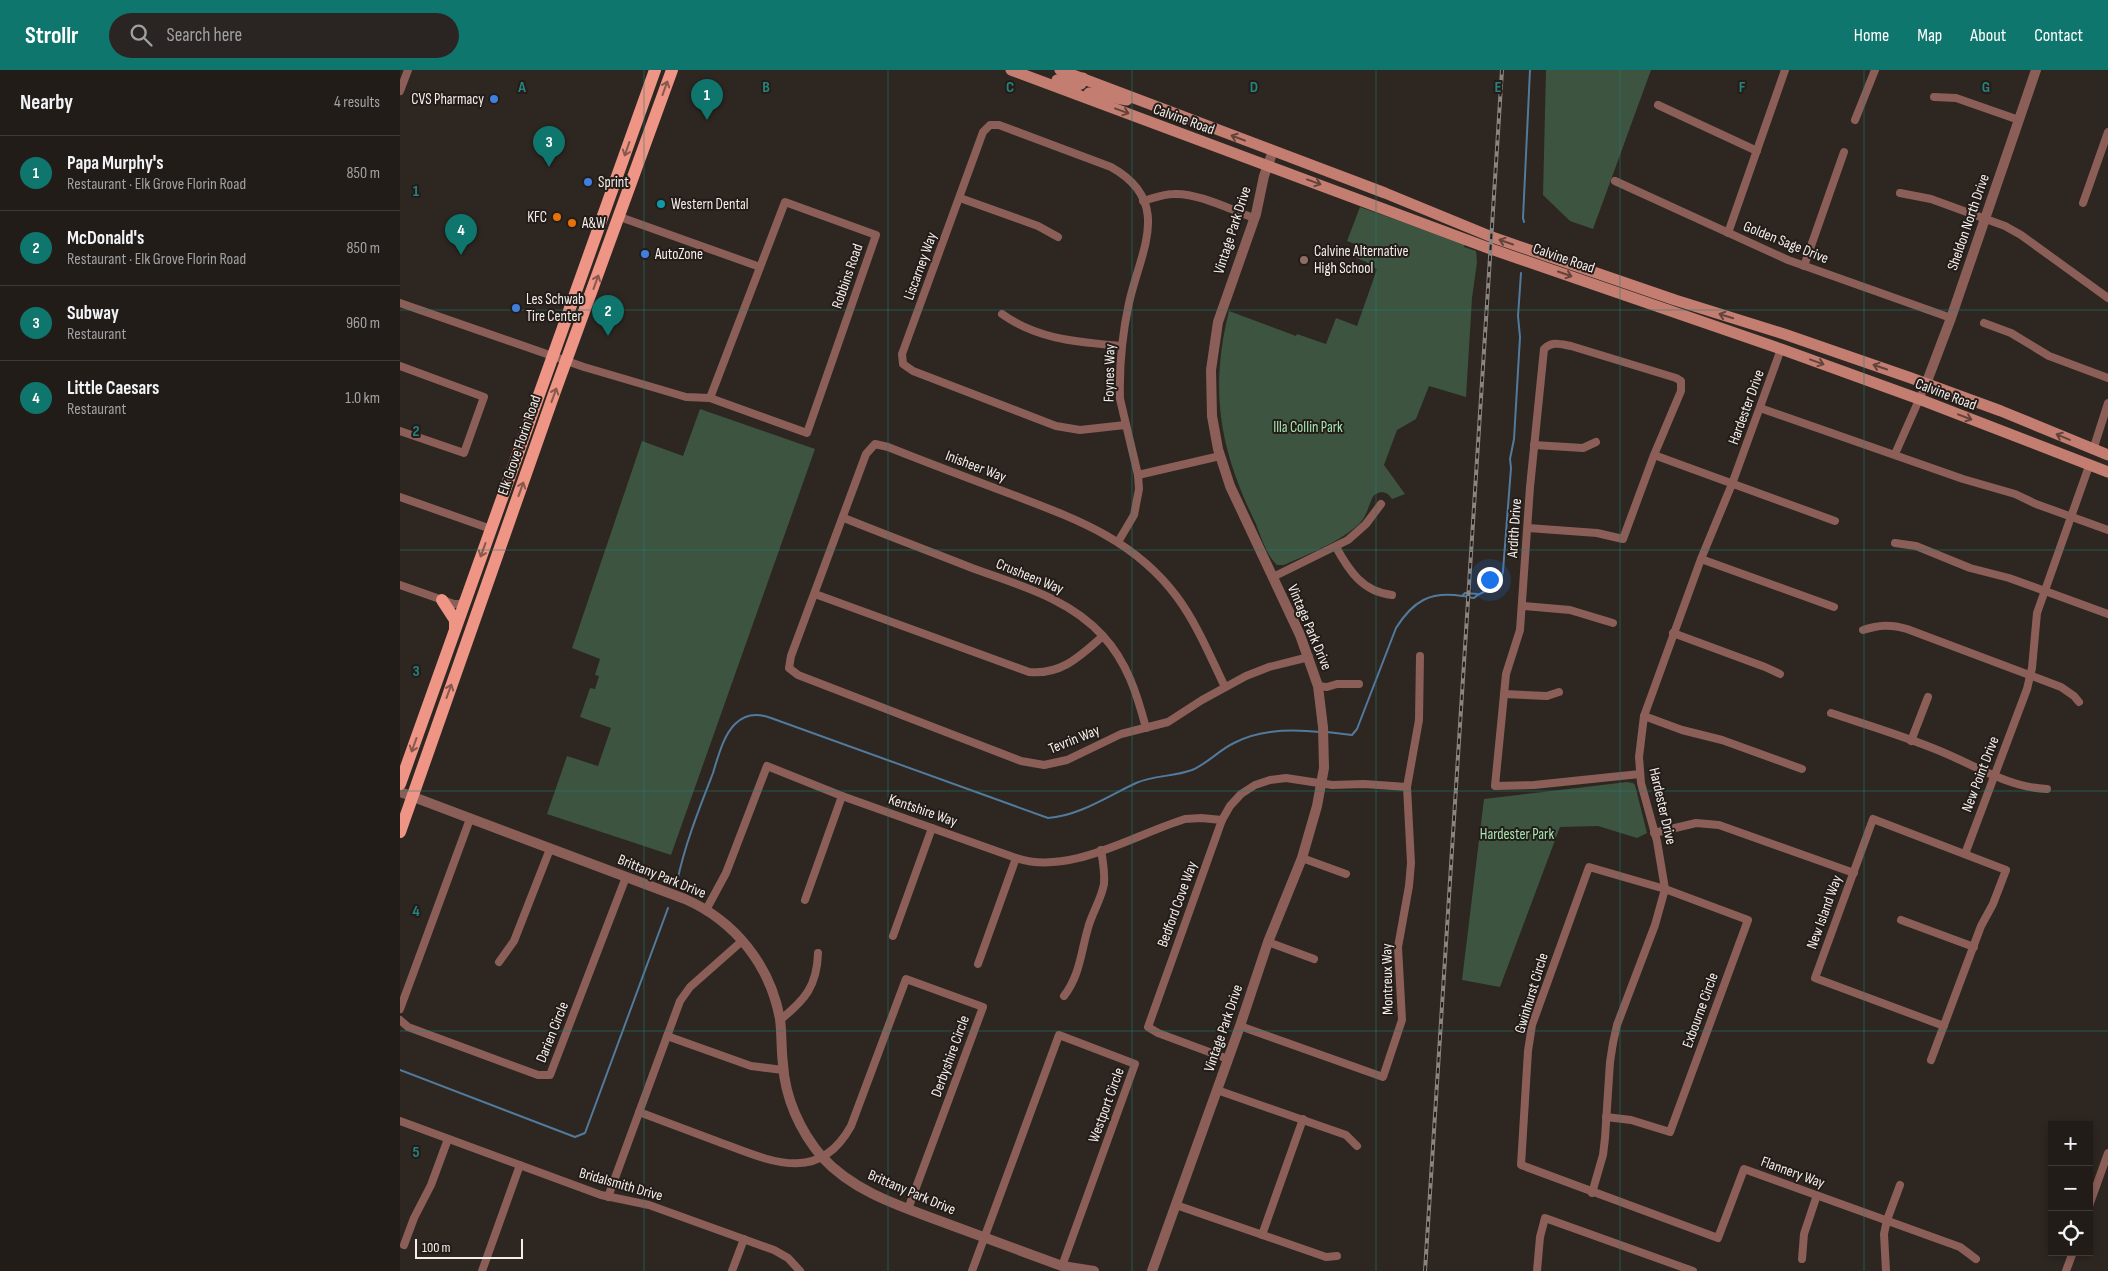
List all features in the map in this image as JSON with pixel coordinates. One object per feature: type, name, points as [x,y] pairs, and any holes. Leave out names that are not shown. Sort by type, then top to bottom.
[{"type":"main road","name":"Elk Grove Florin Road","points":[[400,784],[655,70]]},
{"type":"main road","name":"Elk Grove Florin Road","points":[[400,832],[566,361],[672,70]]},
{"type":"main road","name":"Calvine Road","points":[[1011,70],[1491,249],[1781,349],[1919,399],[2108,472]]},
{"type":"main road","name":"Calvine Road","points":[[1060,70],[1385,192],[1492,237],[1675,300],[1784,334],[1926,384],[2001,411],[2108,455]]},
{"type":"main road","points":[[1030,77],[1052,79],[1074,85],[1081,84],[1083,78]]},
{"type":"main road","points":[[1080,96],[1084,92],[1121,100],[1139,100]]},
{"type":"main road","points":[[642,107],[645,112],[644,128],[646,139]]},
{"type":"main road","points":[[442,600],[455,620],[455,631]]},
{"type":"street","points":[[400,91],[408,70]]},
{"type":"street","points":[[1728,233],[1785,70]]},
{"type":"street","points":[[1856,120],[1875,70]]},
{"type":"street","name":"Sheldon North Drive","points":[[1926,384],[1951,318],[2036,70]]},
{"type":"street","points":[[1934,97],[1956,98],[2019,120]]},
{"type":"street","points":[[1658,105],[1757,151]]},
{"type":"street","name":"Liscarney Way","points":[[1126,425],[1080,430],[1056,426],[913,371],[903,364],[902,354],[983,132],[990,125],[999,125],[1111,166],[1134,185],[1144,201]]},
{"type":"street","points":[[2083,203],[2108,132]]},
{"type":"street","name":"Vintage Park Drive","points":[[1152,1271],[1240,1026],[1268,942],[1302,858],[1322,784],[1324,742],[1318,686],[1309,657],[1235,498],[1220,456],[1211,400],[1213,353],[1222,309],[1254,218],[1273,151]]},
{"type":"street","points":[[1804,266],[1844,152]]},
{"type":"street","name":"Golden Sage Drive","points":[[1615,182],[1804,266],[1951,318]]},
{"type":"street","points":[[1900,193],[1931,199],[2005,226],[2021,235],[2108,298]]},
{"type":"street","points":[[1144,201],[1167,195],[1182,194],[1254,218]]},
{"type":"street","points":[[960,198],[1038,226],[1058,237]]},
{"type":"street","name":"Foynes Way","points":[[1118,542],[1134,515],[1139,489],[1138,475],[1120,399],[1122,346],[1131,296],[1148,235],[1148,218],[1144,201]]},
{"type":"street","name":"Robbins Road","points":[[400,303],[566,361],[686,397],[710,398],[807,433],[876,235],[785,202],[710,398]]},
{"type":"street","points":[[620,217],[760,267]]},
{"type":"street","points":[[1002,314],[1026,329],[1053,338],[1122,346]]},
{"type":"street","points":[[1984,323],[2010,333],[2049,356],[2108,378]]},
{"type":"street","name":"Ardith Drive","points":[[1640,774],[1534,785],[1495,786],[1506,674],[1520,630],[1523,606],[1534,445],[1544,349],[1554,344],[1571,346],[1681,381],[1681,391],[1654,455]]},
{"type":"street","name":"Hardester Drive","points":[[1592,1192],[1603,1154],[1613,1043],[1657,918],[1665,889],[1654,833],[1644,800],[1640,774],[1640,739],[1644,716],[1673,633],[1732,484],[1781,349]]},
{"type":"street","points":[[400,366],[484,397],[464,453],[400,431]]},
{"type":"street","points":[[1895,454],[1926,384]]},
{"type":"street","points":[[2093,450],[2108,403]]},
{"type":"street","points":[[1760,408],[1982,485],[2014,494],[2108,530]]},
{"type":"street","points":[[1534,445],[1583,448],[1596,442]]},
{"type":"street","name":"Inisheer Way","points":[[789,668],[791,656],[844,518],[866,454],[874,444],[888,447],[1082,522],[1118,542],[1148,565],[1177,596],[1199,632],[1225,687]]},
{"type":"street","points":[[1528,528],[1597,532],[1623,540],[1654,455],[1835,521]]},
{"type":"street","points":[[1138,475],[1220,456]]},
{"type":"street","name":"New Point Drive","points":[[1964,854],[2031,675],[2037,613],[2090,466]]},
{"type":"street","points":[[400,497],[491,529]]},
{"type":"street","points":[[1273,577],[1348,540],[1366,524],[1381,504]]},
{"type":"street","name":"Crusheen Way","points":[[844,518],[1051,598],[1079,614],[1103,636],[1127,670],[1146,728]]},
{"type":"street","points":[[1895,543],[1916,546],[1970,568],[2008,578],[2108,614]]},
{"type":"street","points":[[1336,547],[1348,568],[1358,580],[1378,592],[1392,595]]},
{"type":"street","points":[[1701,559],[1834,607]]},
{"type":"street","points":[[400,585],[454,604],[460,604],[466,599]]},
{"type":"street","points":[[815,594],[1029,672],[1045,672],[1068,665],[1103,636]]},
{"type":"street","points":[[1523,606],[1570,610],[1612,623]]},
{"type":"street","points":[[1863,630],[1881,625],[1893,625],[1944,641],[1962,650],[2061,687],[2079,702]]},
{"type":"street","points":[[1673,633],[1780,674]]},
{"type":"street","points":[[1407,787],[1419,720],[1420,656]]},
{"type":"street","name":"Tevrin Way","points":[[789,668],[798,675],[1029,763],[1044,765],[1060,762],[1121,734],[1161,724],[1175,718],[1225,687],[1269,667],[1309,657]]},
{"type":"street","points":[[1318,686],[1359,684]]},
{"type":"street","points":[[1504,694],[1547,696],[1559,692]]},
{"type":"street","points":[[1911,741],[1928,697]]},
{"type":"street","points":[[1831,712],[2031,788],[2047,789]]},
{"type":"street","points":[[1644,716],[1682,730],[1722,740],[1802,769]]},
{"type":"street","name":"Kentshire Way","points":[[706,910],[726,873],[767,766],[842,796],[1032,862],[1056,863],[1072,860],[1185,819],[1222,820]]},
{"type":"street","name":"Bedford Cove Way","points":[[1228,1059],[1158,1033],[1148,1027],[1222,820],[1235,800],[1247,789],[1262,782],[1286,778],[1322,784],[1407,787]]},
{"type":"street","name":"Montreux Way","points":[[1240,1026],[1383,1077],[1398,1036],[1403,1012],[1398,947],[1409,886],[1411,863],[1407,787]]},
{"type":"street","name":"Brittany Park Drive","points":[[400,792],[685,899],[706,910],[724,923],[742,941],[764,972],[771,987],[780,1020],[783,1070],[787,1091],[799,1122],[822,1156],[836,1170],[863,1190],[908,1209],[1062,1266],[1094,1271]]},
{"type":"street","points":[[805,900],[842,796]]},
{"type":"street","points":[[400,1009],[470,819]]},
{"type":"street","name":"New Island Way","points":[[1944,1026],[1815,978],[1873,819],[1964,854]]},
{"type":"street","points":[[1654,833],[1696,823],[1719,825],[1854,873]]},
{"type":"street","points":[[893,936],[932,828]]},
{"type":"street","points":[[499,962],[514,941],[550,848]]},
{"type":"street","points":[[1064,996],[1072,983],[1082,959],[1088,928],[1102,892],[1104,876],[1101,850]]},
{"type":"street","points":[[1932,1060],[1981,926],[1993,904],[2006,870],[1964,854]]},
{"type":"street","points":[[978,964],[1016,858]]},
{"type":"street","points":[[1302,858],[1346,874]]},
{"type":"street","name":"Gwinhurst Circle","points":[[1592,1192],[1521,1165],[1528,1051],[1532,1025],[1589,867],[1665,889]]},
{"type":"street","name":"Darien Circle","points":[[400,1020],[408,1026],[529,1072],[538,1075],[550,1075],[626,877]]},
{"type":"street","name":"Exbourne Circle","points":[[1606,1118],[1631,1120],[1670,1132],[1748,920],[1665,889]]},
{"type":"street","points":[[1901,920],[1974,947]]},
{"type":"street","points":[[608,1197],[667,1036],[685,993],[742,941]]},
{"type":"street","points":[[1268,942],[1314,959]]},
{"type":"street","points":[[780,1020],[800,1003],[810,990],[816,975],[818,953]]},
{"type":"street","name":"Derbyshire Circle","points":[[822,1156],[837,1145],[851,1126],[906,979],[983,1007],[908,1209]]},
{"type":"street","name":"Westport Circle","points":[[985,1237],[1059,1035],[1135,1064],[1062,1266]]},
{"type":"street","points":[[667,1036],[751,1066],[783,1070]]},
{"type":"street","points":[[1217,1090],[1346,1135],[1356,1146]]},
{"type":"street","points":[[639,1112],[773,1162],[798,1164],[822,1156]]},
{"type":"street","points":[[1262,1235],[1303,1119]]},
{"type":"street","name":"Bridalsmith Drive","points":[[400,1121],[608,1197],[649,1205],[744,1239],[781,1254],[800,1271]]},
{"type":"street","points":[[404,1245],[414,1218],[431,1185],[448,1139]]},
{"type":"street","points":[[2093,1195],[2108,1153]]},
{"type":"street","points":[[482,1271],[520,1165]]},
{"type":"street","name":"Flannery Way","points":[[1592,1192],[1718,1238],[1744,1169],[1960,1247],[1976,1259]]},
{"type":"street","points":[[1886,1271],[1883,1242],[1887,1220],[1900,1185]]},
{"type":"street","points":[[1802,1259],[1804,1234],[1817,1195]]},
{"type":"street","points":[[1176,1205],[1326,1257],[1337,1256]]},
{"type":"street","points":[[1537,1271],[1540,1237],[1545,1218],[1693,1271]]},
{"type":"street","points":[[972,1271],[985,1237]]},
{"type":"street","points":[[732,1271],[744,1239]]},
{"type":"street","points":[[2066,1271],[2072,1256]]},
{"type":"green space","points":[[1546,70],[1651,70],[1593,229],[1570,221],[1543,195]]},
{"type":"green space","name":"Illa Collin Park","points":[[1360,207],[1465,244],[1464,247],[1476,251],[1477,262],[1472,298],[1466,397],[1429,386],[1416,419],[1397,430],[1384,465],[1405,494],[1392,499],[1389,495],[1381,492],[1374,495],[1363,519],[1352,530],[1314,552],[1284,565],[1277,565],[1267,552],[1234,471],[1226,445],[1219,394],[1223,340],[1229,311],[1296,336],[1297,334],[1326,344],[1336,318],[1357,326],[1377,269],[1367,264],[1367,262],[1356,258],[1360,246],[1347,241]]},
{"type":"green space","points":[[700,409],[815,449],[671,855],[547,814],[567,756],[598,766],[611,728],[580,717],[590,688],[595,689],[599,676],[595,675],[600,659],[572,648],[642,441],[683,456]]},
{"type":"green space","name":"Hardester Park","points":[[1627,782],[1635,785],[1647,833],[1637,838],[1598,826],[1560,827],[1500,987],[1462,980],[1484,799]]},
{"type":"waterway","points":[[1524,222],[1530,70]]},
{"type":"waterway","points":[[1327,732],[1352,735],[1357,729],[1396,628],[1416,605],[1423,600],[1441,595],[1474,598],[1500,585],[1503,571],[1511,468],[1510,459],[1514,439],[1520,337],[1518,316],[1521,273]]},
{"type":"waterway","points":[[1462,596],[1465,593],[1478,594]]},
{"type":"waterway","points":[[677,882],[688,840],[724,741],[735,724],[747,716],[761,715],[771,718],[1048,818],[1071,814],[1143,780],[1192,770],[1244,738],[1287,730],[1320,732]]},
{"type":"waterway","points":[[400,1070],[575,1137],[585,1133],[668,908]]},
{"type":"railway","points":[[1425,1271],[1502,70]]},
{"type":"place","name":"CVS Pharmacy","points":[[494,99]]},
{"type":"place","name":"Papa Murphy's","points":[[707,120]]},
{"type":"place","name":"Subway","points":[[549,167]]},
{"type":"place","name":"Sprint","points":[[588,182]]},
{"type":"place","name":"Western Dental","points":[[661,204]]},
{"type":"place","name":"KFC","points":[[557,217]]},
{"type":"place","name":"A&W","points":[[572,223]]},
{"type":"place","name":"AutoZone","points":[[645,254]]},
{"type":"place","name":"Little Caesars","points":[[461,255]]},
{"type":"place","name":"Calvine Alternative High School","points":[[1304,260]]},
{"type":"place","name":"Les Schwab Tire Center","points":[[516,308]]},
{"type":"place","name":"McDonald's","points":[[608,336]]}]
